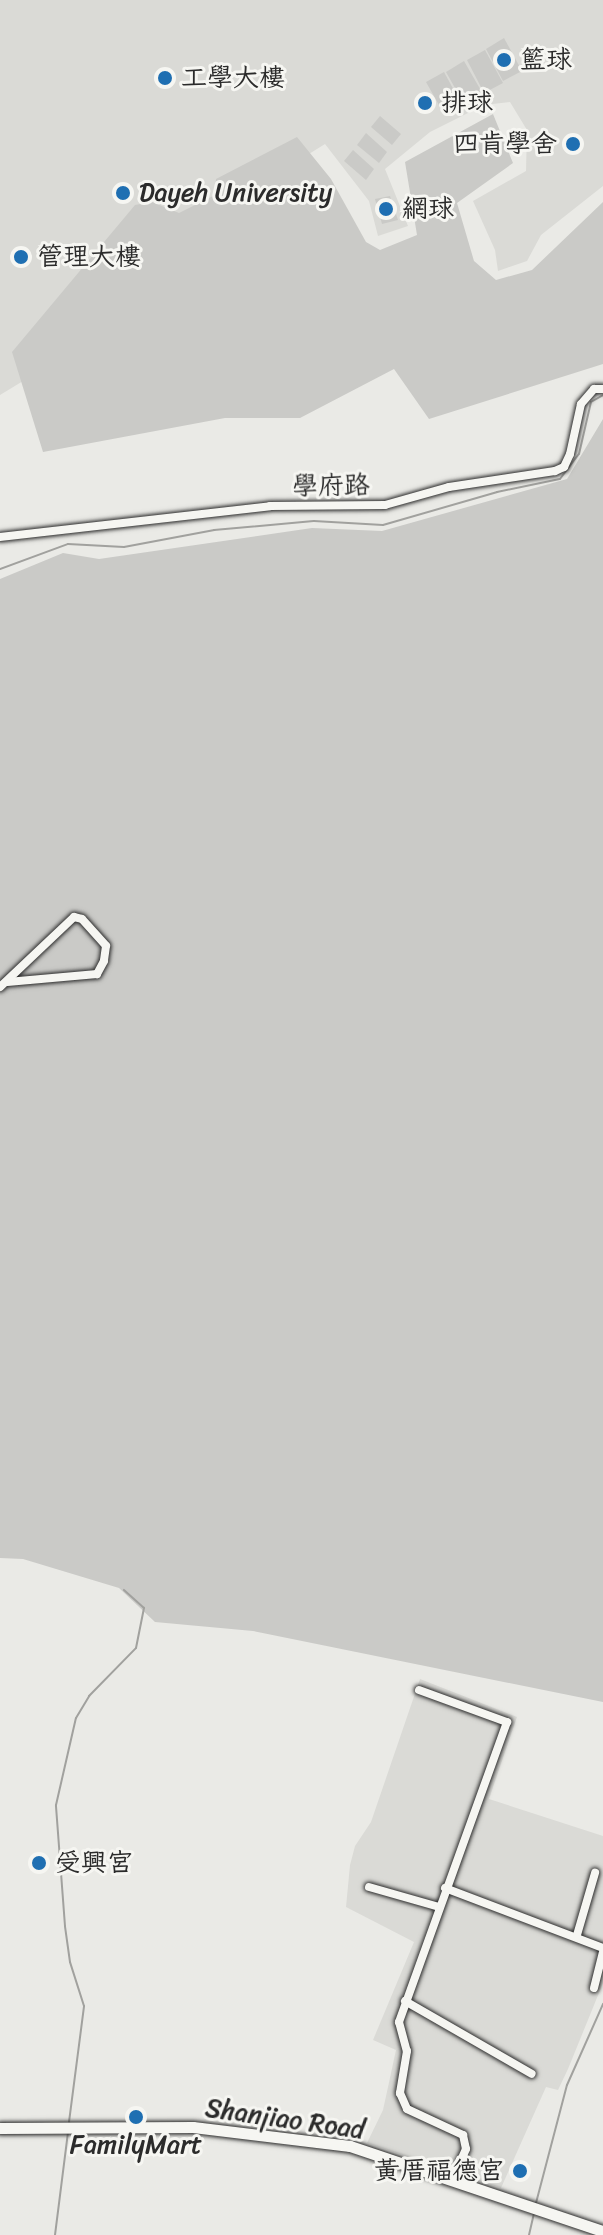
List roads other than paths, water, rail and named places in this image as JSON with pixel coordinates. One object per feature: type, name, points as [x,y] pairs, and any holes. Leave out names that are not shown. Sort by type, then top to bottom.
[{"type":"main road","name":"Shanjiao Road","points":[[0,2128],[193,2127],[350,2146],[603,2231]]},
{"type":"street","name":"學府路","points":[[0,537],[270,506],[385,505],[461,484],[541,475],[564,467],[578,429],[581,404],[594,389],[603,389]]},
{"type":"street","points":[[74,917],[82,919],[106,946],[104,961],[97,974],[3,985],[74,917]]},
{"type":"street","points":[[419,1690],[507,1722],[399,2022],[407,2051],[400,2093],[413,2113],[463,2135],[466,2149],[452,2180]]},
{"type":"street","points":[[577,1935],[595,1873]]},
{"type":"street","points":[[369,1887],[439,1907]]},
{"type":"street","points":[[445,1888],[577,1935],[603,1950],[594,1988]]},
{"type":"street","points":[[405,2001],[532,2074]]},
{"type":"waterway","points":[[0,569],[68,544],[124,547],[214,530],[314,521],[383,525],[497,492],[560,479],[579,454],[591,402],[603,395]]},
{"type":"waterway","points":[[69,2122],[84,2006],[70,1962],[56,1805],[76,1718],[89,1696],[136,1648],[144,1608],[124,1590]]},
{"type":"waterway","points":[[536,2203],[567,2085],[603,2004]]},
{"type":"waterway","points":[[55,2235],[68,2132]]},
{"type":"waterway","points":[[529,2235],[534,2213]]},
{"type":"place","name":"籃球","points":[[504,60]]},
{"type":"place","name":"工學大樓","points":[[165,78]]},
{"type":"place","name":"排球","points":[[425,103]]},
{"type":"place","name":"四肯學舍","points":[[573,144]]},
{"type":"place","name":"Dayeh University","points":[[123,193]]},
{"type":"place","name":"網球","points":[[386,209]]},
{"type":"place","name":"管理大樓","points":[[21,257]]},
{"type":"place","name":"受興宮","points":[[39,1863]]},
{"type":"place","name":"FamilyMart","points":[[136,2117]]},
{"type":"place","name":"黃厝福德宮","points":[[520,2171]]}]
